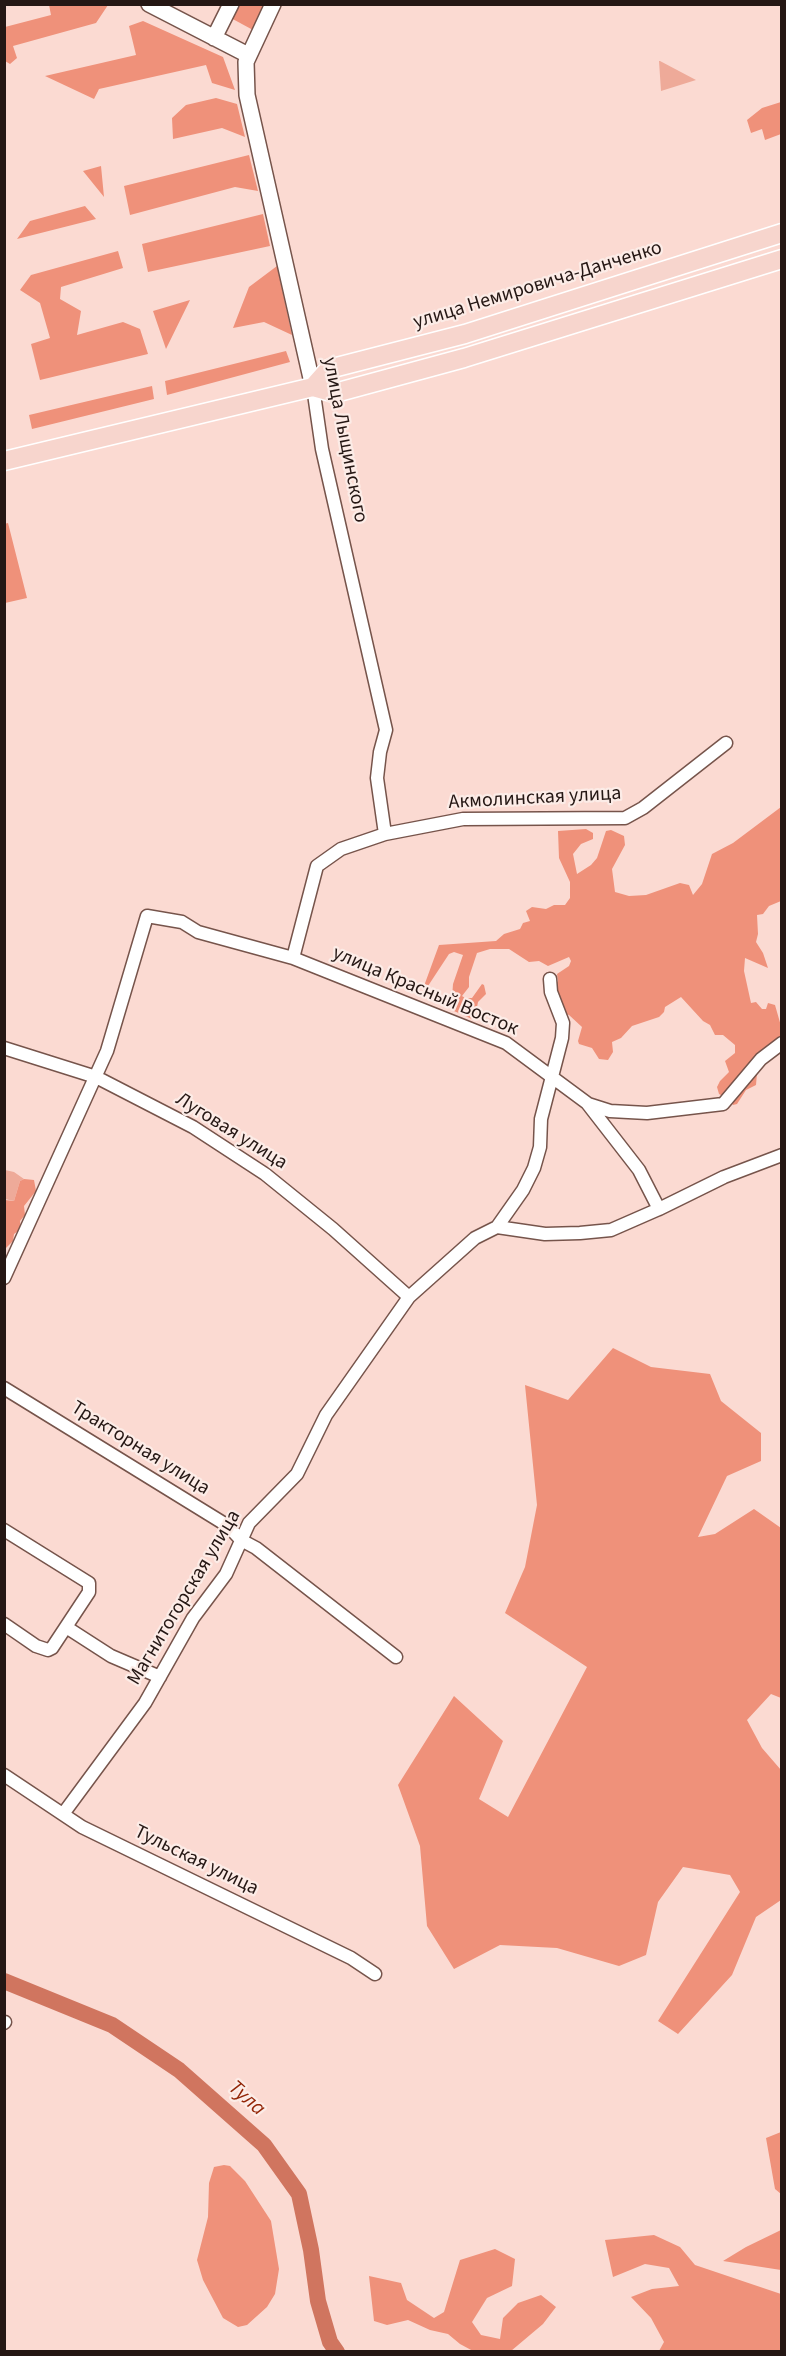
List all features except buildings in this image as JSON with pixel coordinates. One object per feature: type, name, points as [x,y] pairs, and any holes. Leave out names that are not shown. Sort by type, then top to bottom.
[{"type":"main road","name":"улица Немировича-Данченко","points":[[313,387],[329,369],[465,334],[782,233]]},
{"type":"main road","name":"улица Немировича-Данченко","points":[[4,461],[313,387],[335,393],[464,358],[782,259]]},
{"type":"street","points":[[149,4],[248,55],[273,4]]},
{"type":"street","points":[[214,38],[231,4]]},
{"type":"street","name":"улица Лыщинского","points":[[248,55],[244,71],[247,95],[313,387],[321,449],[386,730],[380,752],[377,778],[386,834]]},
{"type":"street","name":"Акмолинская улица","points":[[294,958],[317,866],[341,849],[386,834],[463,819],[625,818],[643,808],[726,743]]},
{"type":"street","name":"улица Красный Восток","points":[[96,1077],[108,1051],[147,916],[182,922],[198,933],[294,958],[506,1043],[586,1103],[639,1170],[659,1209]]},
{"type":"street","points":[[550,979],[551,992],[563,1023],[562,1038],[541,1119],[540,1147],[524,1190],[497,1227],[545,1234],[610,1230],[724,1177],[782,1155]]},
{"type":"street","points":[[586,1103],[610,1112],[647,1113],[723,1104],[761,1059],[782,1043]]},
{"type":"street","name":"Луговая улица","points":[[4,1048],[96,1077],[193,1127],[265,1174],[333,1229],[409,1297]]},
{"type":"street","points":[[4,1278],[96,1077]]},
{"type":"street","name":"Магнитогорская улица","points":[[63,1814],[145,1704],[193,1618],[226,1574],[249,1523],[297,1474],[326,1415],[409,1297],[475,1238],[497,1227]]},
{"type":"street","name":"Тракторная улица","points":[[4,1388],[228,1526],[241,1540],[256,1548],[396,1657]]},
{"type":"street","points":[[4,1530],[89,1583],[89,1592],[52,1648],[48,1650],[36,1646],[4,1624]]},
{"type":"street","points":[[66,1627],[111,1656],[160,1677]]},
{"type":"street","name":"Тульская улица","points":[[4,1775],[82,1827],[351,1958],[375,1974]]},
{"type":"shaded area","points":[[49,5],[108,5],[96,23],[13,46],[17,58],[10,64],[5,61],[5,27],[51,15]]},
{"type":"shaded area","points":[[236,5],[267,5],[253,30],[229,17]]},
{"type":"shaded area","points":[[143,21],[223,57],[235,90],[212,83],[206,65],[99,89],[94,99],[45,76],[136,55],[129,26]]},
{"type":"shaded area","points":[[660,61],[696,80],[661,91]]},
{"type":"shaded area","points":[[216,98],[237,104],[245,137],[222,128],[173,139],[172,118],[186,105]]},
{"type":"shaded area","points":[[781,102],[781,134],[765,140],[762,129],[751,133],[747,120],[762,108]]},
{"type":"shaded area","points":[[249,155],[258,191],[235,187],[130,215],[124,186]]},
{"type":"shaded area","points":[[101,166],[104,197],[83,171]]},
{"type":"shaded area","points":[[85,206],[96,219],[17,239],[30,221]]},
{"type":"shaded area","points":[[263,214],[270,246],[148,272],[142,244]]},
{"type":"shaded area","points":[[118,251],[123,268],[61,287],[60,299],[81,311],[77,335],[123,322],[140,329],[148,354],[40,380],[31,344],[50,338],[40,303],[20,290],[31,275]]},
{"type":"shaded area","points":[[277,266],[292,335],[264,322],[233,328],[249,287]]},
{"type":"shaded area","points":[[190,300],[166,349],[153,311]]},
{"type":"shaded area","points":[[286,351],[290,362],[167,395],[165,381]]},
{"type":"shaded area","points":[[152,386],[154,399],[32,429],[29,415]]},
{"type":"shaded area","points":[[8,523],[27,598],[5,603],[4,524]]},
{"type":"shaded area","points":[[781,807],[781,901],[769,906],[763,914],[757,915],[756,942],[768,968],[745,958],[744,971],[751,1003],[756,1002],[762,1009],[766,1009],[768,1003],[775,1005],[781,1026],[781,1045],[757,1073],[756,1085],[746,1090],[737,1104],[733,1105],[730,1100],[719,1094],[717,1087],[729,1072],[725,1061],[735,1053],[735,1045],[723,1035],[715,1035],[710,1025],[703,1021],[681,997],[665,1007],[659,1017],[632,1026],[621,1038],[612,1042],[613,1052],[608,1060],[599,1059],[592,1048],[579,1044],[582,1027],[566,1014],[554,987],[558,981],[557,974],[569,966],[571,961],[569,957],[548,966],[539,961],[529,962],[509,949],[490,949],[477,953],[469,977],[469,987],[462,996],[472,998],[482,984],[486,994],[472,1010],[472,1019],[454,1011],[453,1007],[445,1003],[452,998],[453,984],[463,955],[454,952],[449,954],[428,986],[424,986],[439,945],[496,941],[504,934],[520,929],[523,923],[530,921],[526,911],[532,907],[546,909],[554,905],[565,905],[570,898],[570,882],[559,858],[558,831],[586,829],[593,833],[593,839],[581,844],[573,854],[577,874],[597,858],[606,831],[611,830],[624,836],[625,845],[612,869],[615,892],[629,896],[646,895],[680,883],[689,885],[693,895],[702,884],[712,854],[733,843]]},
{"type":"shaded area","points":[[5,1170],[14,1172],[24,1179],[20,1181],[14,1201],[5,1199]]},
{"type":"shaded area","points":[[34,1180],[36,1191],[24,1206],[25,1215],[20,1221],[21,1229],[14,1234],[13,1241],[5,1249],[5,1200],[14,1201],[20,1181]]},
{"type":"shaded area","points":[[613,1348],[651,1367],[710,1374],[721,1401],[761,1433],[761,1461],[727,1476],[698,1537],[715,1534],[754,1509],[781,1528],[781,1698],[771,1694],[747,1720],[762,1748],[781,1770],[781,1900],[756,1917],[732,1975],[678,2034],[658,2021],[740,1892],[730,1875],[683,1867],[658,1902],[646,1955],[619,1966],[557,1948],[500,1945],[454,1969],[427,1926],[420,1846],[398,1785],[454,1696],[503,1741],[479,1799],[508,1817],[587,1667],[505,1613],[525,1567],[537,1505],[525,1385],[568,1400]]},
{"type":"shaded area","points":[[781,2132],[781,2194],[775,2189],[766,2138]]},
{"type":"shaded area","points":[[230,2166],[245,2181],[271,2221],[279,2269],[275,2294],[267,2307],[247,2325],[238,2327],[223,2318],[203,2280],[197,2260],[208,2217],[209,2183],[214,2167]]},
{"type":"shaded area","points":[[781,2230],[781,2270],[723,2261],[746,2247]]},
{"type":"shaded area","points":[[654,2235],[680,2247],[695,2265],[781,2294],[781,2351],[659,2351],[664,2342],[651,2318],[631,2297],[652,2289],[679,2286],[669,2268],[645,2264],[613,2277],[605,2240]]},
{"type":"shaded area","points":[[495,2249],[515,2259],[512,2286],[487,2298],[472,2322],[481,2335],[500,2339],[503,2318],[518,2303],[541,2295],[556,2307],[543,2324],[511,2351],[473,2351],[448,2334],[430,2330],[408,2320],[387,2325],[374,2321],[369,2276],[401,2283],[407,2300],[434,2318],[444,2312],[460,2260]]},
{"type":"waterway","name":"Тула","points":[[4,1981],[112,2025],[179,2070],[264,2145],[299,2194],[311,2250],[318,2301],[330,2342],[337,2352]]}]
